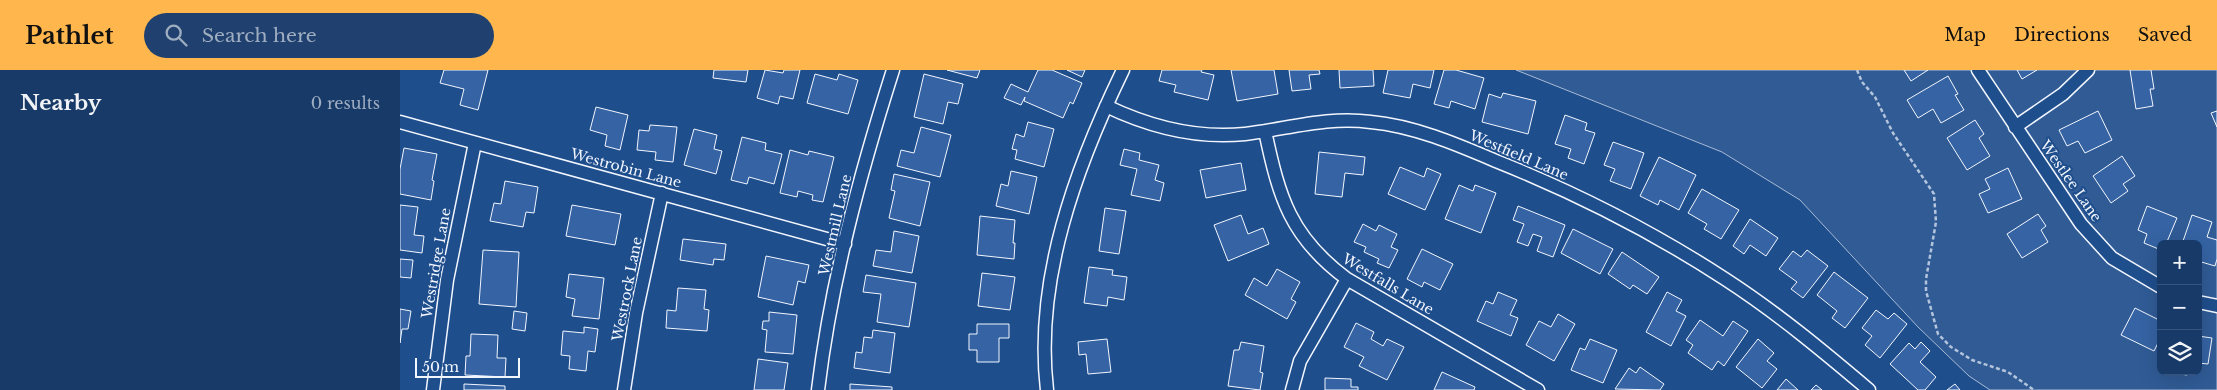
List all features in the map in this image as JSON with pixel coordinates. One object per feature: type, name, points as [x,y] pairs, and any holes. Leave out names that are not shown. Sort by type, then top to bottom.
[{"type":"street","name":"Westmill Lane","points":[[818,390],[845,244],[893,70]]},
{"type":"street","points":[[1046,390],[1044,337],[1049,285],[1059,242],[1081,170],[1106,106],[1123,70]]},
{"type":"street","name":"Westlee Lane","points":[[1978,70],[2081,224],[2112,258],[2158,285]]},
{"type":"street","points":[[2015,127],[2063,94],[2088,70]]},
{"type":"street","name":"Westfield Lane","points":[[1106,106],[1149,124],[1177,131],[1223,135],[1332,120],[1390,124],[1465,149],[1528,173],[1639,228],[1726,279],[1870,390]]},
{"type":"street","name":"Westrobin Lane","points":[[400,122],[845,244]]},
{"type":"street","name":"Westfalls Lane","points":[[1265,130],[1279,192],[1296,228],[1319,256],[1347,279],[1538,390]]},
{"type":"street","name":"Westridge Lane","points":[[433,390],[447,280],[475,143]]},
{"type":"street","name":"Westrock Lane","points":[[624,390],[636,313],[662,193]]},
{"type":"street","points":[[1292,390],[1300,361],[1347,279]]},
{"type":"street","points":[[2202,303],[2217,306]]},
{"type":"path","points":[[1857,70],[1862,82],[1874,97],[1893,134],[1934,194],[1936,222],[1926,279],[1926,291],[1938,334],[1952,348],[1972,360],[2008,372],[2034,390]]},
{"type":"shaded area","points":[[1516,70],[2217,70],[2217,390],[1990,390],[1969,376],[1918,327],[1800,200],[1722,152]]},
{"type":"building","points":[[444,70],[488,70],[478,110],[460,105],[464,89],[440,83]]},
{"type":"building","points":[[714,70],[748,70],[746,82],[713,78]]},
{"type":"building","points":[[765,70],[783,73],[784,70],[800,70],[793,99],[780,96],[778,104],[757,98]]},
{"type":"building","points":[[947,70],[980,70],[977,78]]},
{"type":"building","points":[[1038,70],[1052,70],[1082,83],[1073,104],[1070,102],[1063,118],[1024,101],[1025,97],[1021,105],[1004,98],[1011,84],[1028,92]]},
{"type":"building","points":[[1067,70],[1085,70],[1082,77]]},
{"type":"building","points":[[1162,70],[1202,70],[1201,72],[1214,75],[1208,100],[1174,92],[1176,85],[1159,81]]},
{"type":"building","points":[[1231,70],[1274,70],[1278,94],[1237,101]]},
{"type":"building","points":[[1289,70],[1319,70],[1320,74],[1309,75],[1311,89],[1292,91]]},
{"type":"building","points":[[1339,70],[1373,70],[1374,86],[1340,88]]},
{"type":"building","points":[[1388,70],[1434,70],[1430,88],[1413,84],[1410,98],[1383,93]]},
{"type":"building","points":[[1444,70],[1456,70],[1484,78],[1475,109],[1451,101],[1449,108],[1434,104]]},
{"type":"building","points":[[1904,70],[1928,70],[1911,81]]},
{"type":"building","points":[[2017,70],[2037,70],[2022,79]]},
{"type":"building","points":[[2130,70],[2151,70],[2154,89],[2150,89],[2153,106],[2136,109]]},
{"type":"building","points":[[815,74],[837,80],[839,74],[858,80],[848,114],[807,103]]},
{"type":"building","points":[[924,74],[963,84],[958,104],[948,102],[943,124],[914,117]]},
{"type":"building","points":[[1948,76],[1958,94],[1955,95],[1964,110],[1941,123],[1933,109],[1918,118],[1907,100]]},
{"type":"building","points":[[1503,93],[1536,101],[1528,134],[1482,122],[1489,94],[1501,98]]},
{"type":"building","points":[[596,107],[628,115],[620,150],[605,146],[607,135],[590,130]]},
{"type":"building","points":[[2098,111],[2112,140],[2085,153],[2078,141],[2067,146],[2059,130]]},
{"type":"building","points":[[2217,111],[2217,127],[2211,113]]},
{"type":"building","points":[[1565,115],[1587,123],[1585,130],[1595,133],[1584,164],[1568,158],[1571,149],[1555,144]]},
{"type":"building","points":[[1975,120],[1984,134],[1979,138],[1990,156],[1967,170],[1947,138]]},
{"type":"building","points":[[1028,122],[1054,129],[1044,167],[1015,159],[1017,150],[1012,149],[1016,134],[1024,137]]},
{"type":"building","points":[[650,125],[677,127],[673,162],[655,160],[656,152],[637,150],[639,130],[649,131]]},
{"type":"building","points":[[921,127],[951,135],[940,177],[897,166],[901,150],[914,153]]},
{"type":"building","points":[[694,129],[717,135],[714,149],[722,151],[716,174],[684,165]]},
{"type":"building","points":[[742,137],[766,143],[765,150],[782,154],[774,184],[749,177],[747,184],[731,180]]},
{"type":"building","points":[[1613,142],[1644,153],[1631,189],[1610,181],[1615,169],[1604,165]]},
{"type":"building","points":[[404,148],[437,154],[432,180],[434,181],[431,200],[400,194],[400,169]]},
{"type":"building","points":[[1124,149],[1140,153],[1139,160],[1159,165],[1155,180],[1164,183],[1160,201],[1131,195],[1137,169],[1120,165]]},
{"type":"building","points":[[790,150],[808,155],[809,151],[834,157],[823,202],[812,200],[813,195],[798,191],[797,197],[780,193]]},
{"type":"building","points":[[1319,152],[1365,157],[1363,175],[1345,173],[1342,197],[1315,194]]},
{"type":"building","points":[[2122,156],[2135,176],[2123,184],[2128,191],[2111,203],[2093,176]]},
{"type":"building","points":[[1659,157],[1696,175],[1679,210],[1660,200],[1658,205],[1640,196]]},
{"type":"building","points":[[1241,163],[1246,190],[1206,198],[1200,170]]},
{"type":"building","points":[[1400,167],[1424,177],[1427,168],[1441,174],[1425,210],[1388,194]]},
{"type":"building","points":[[2008,168],[2022,199],[1988,213],[1979,194],[1990,189],[1985,179]]},
{"type":"building","points":[[1011,171],[1037,177],[1029,214],[996,206],[1001,184],[1008,186]]},
{"type":"building","points":[[894,174],[930,182],[920,226],[889,218],[895,191],[891,190]]},
{"type":"building","points":[[505,181],[538,187],[534,213],[526,212],[523,227],[490,221],[494,203],[501,204]]},
{"type":"building","points":[[1459,185],[1473,191],[1475,185],[1496,193],[1481,233],[1445,219]]},
{"type":"building","points":[[1702,189],[1739,210],[1721,239],[1704,229],[1707,224],[1688,213]]},
{"type":"building","points":[[400,205],[418,207],[414,235],[424,236],[422,253],[400,250]]},
{"type":"building","points":[[572,205],[621,214],[615,245],[566,236]]},
{"type":"building","points":[[1518,206],[1565,225],[1553,257],[1537,251],[1542,237],[1533,234],[1528,246],[1517,242],[1524,224],[1513,220]]},
{"type":"building","points":[[2147,206],[2177,218],[2168,240],[2157,240],[2157,248],[2144,243],[2147,234],[2138,230]]},
{"type":"building","points":[[1105,208],[1126,211],[1119,254],[1099,251]]},
{"type":"building","points":[[2038,214],[2046,226],[2041,230],[2048,242],[2022,258],[2007,234]]},
{"type":"building","points":[[1241,215],[1248,234],[1263,228],[1269,244],[1228,261],[1214,225]]},
{"type":"building","points":[[2192,215],[2212,222],[2207,237],[2217,240],[2215,266],[2202,262],[2202,240],[2183,240]]},
{"type":"building","points":[[980,216],[1015,220],[1014,259],[977,255]]},
{"type":"building","points":[[1750,219],[1778,238],[1766,256],[1750,245],[1744,254],[1733,246]]},
{"type":"building","points":[[1363,224],[1376,231],[1379,225],[1397,234],[1391,247],[1398,250],[1389,268],[1377,263],[1379,259],[1364,252],[1366,247],[1354,242]]},
{"type":"building","points":[[1573,229],[1613,249],[1600,274],[1561,253]]},
{"type":"building","points":[[894,231],[919,236],[912,273],[873,266],[876,250],[891,252]]},
{"type":"building","points":[[683,239],[726,244],[724,260],[714,259],[713,265],[680,260]]},
{"type":"building","points":[[1422,249],[1453,264],[1440,290],[1424,282],[1422,287],[1407,279]]},
{"type":"building","points":[[483,250],[519,252],[516,307],[479,304]]},
{"type":"building","points":[[1807,250],[1828,266],[1803,298],[1791,289],[1797,282],[1779,269],[1793,251],[1801,257]]},
{"type":"building","points":[[1622,252],[1659,277],[1647,294],[1633,285],[1630,289],[1608,274]]},
{"type":"building","points":[[766,256],[809,265],[805,283],[798,281],[793,305],[758,297]]},
{"type":"building","points":[[400,259],[413,260],[411,278],[400,277]]},
{"type":"building","points":[[1089,267],[1113,270],[1112,275],[1127,277],[1124,300],[1108,297],[1107,306],[1084,303]]},
{"type":"building","points":[[1277,269],[1300,282],[1291,299],[1296,302],[1287,319],[1245,295],[1254,278],[1267,286]]},
{"type":"building","points":[[1834,272],[1868,298],[1845,328],[1832,318],[1837,311],[1817,295]]},
{"type":"building","points":[[982,273],[1015,277],[1010,310],[978,306]]},
{"type":"building","points":[[569,274],[604,278],[599,319],[572,316],[575,299],[566,297]]},
{"type":"building","points":[[866,275],[916,283],[909,327],[877,322],[881,294],[863,292]]},
{"type":"building","points":[[678,288],[706,290],[704,309],[709,310],[707,331],[666,328],[667,310],[676,311]]},
{"type":"building","points":[[1498,292],[1517,300],[1510,315],[1518,318],[1511,336],[1477,321],[1486,301],[1493,304]]},
{"type":"building","points":[[1667,292],[1682,300],[1676,311],[1686,316],[1671,346],[1646,332]]},
{"type":"building","points":[[2135,308],[2157,319],[2157,345],[2154,351],[2121,335]]},
{"type":"building","points":[[400,309],[411,311],[408,329],[402,329],[400,343]]},
{"type":"building","points":[[1876,310],[1888,319],[1894,313],[1907,324],[1880,358],[1865,345],[1872,336],[1862,328]]},
{"type":"building","points":[[514,311],[527,313],[525,331],[512,329]]},
{"type":"building","points":[[769,312],[797,315],[793,354],[765,352],[767,330],[762,329],[763,321],[769,321]]},
{"type":"building","points":[[1558,314],[1575,324],[1554,361],[1526,345],[1539,321],[1551,327]]},
{"type":"building","points":[[1700,320],[1723,336],[1733,321],[1748,331],[1724,366],[1718,361],[1712,370],[1688,353],[1693,345],[1686,340]]},
{"type":"building","points":[[1356,323],[1374,332],[1371,339],[1383,346],[1387,339],[1404,347],[1387,380],[1359,366],[1364,357],[1344,347]]},
{"type":"building","points":[[977,324],[1009,324],[1009,338],[999,338],[999,362],[977,362],[977,350],[969,350],[969,334],[977,334]]},
{"type":"building","points":[[584,327],[598,329],[595,352],[588,351],[586,371],[569,369],[570,356],[561,355],[563,331],[584,333]]},
{"type":"building","points":[[873,330],[895,333],[890,373],[854,368],[856,352],[862,353],[864,337],[872,338]]},
{"type":"building","points":[[471,334],[498,335],[497,358],[506,358],[505,377],[465,375],[466,356],[470,356]]},
{"type":"building","points":[[2202,337],[2212,338],[2208,364],[2202,363]]},
{"type":"building","points":[[1107,339],[1111,372],[1088,374],[1086,354],[1079,355],[1078,342]]},
{"type":"building","points":[[1590,339],[1617,350],[1603,383],[1571,370],[1580,348],[1585,350]]},
{"type":"building","points":[[1758,339],[1774,353],[1767,361],[1777,369],[1762,388],[1736,367]]},
{"type":"building","points":[[1241,342],[1264,346],[1260,372],[1263,373],[1260,390],[1228,386],[1234,350],[1239,350]]},
{"type":"building","points":[[1921,342],[1930,351],[1920,362],[1936,377],[1925,390],[1918,390],[1890,364],[1909,343],[1915,349]]},
{"type":"building","points":[[758,359],[788,363],[784,390],[754,390]]},
{"type":"building","points":[[1640,367],[1664,384],[1660,390],[1615,389],[1629,368],[1636,373]]},
{"type":"building","points":[[1442,372],[1475,387],[1474,390],[1434,390]]},
{"type":"building","points":[[1325,378],[1351,379],[1351,387],[1358,387],[1358,390],[1325,390]]},
{"type":"building","points":[[1786,379],[1798,390],[1777,390]]},
{"type":"building","points":[[464,384],[505,386],[505,390],[464,390]]},
{"type":"building","points":[[850,384],[892,387],[892,390],[850,390]]},
{"type":"building","points":[[1955,384],[1960,390],[1947,390]]},
{"type":"building","points":[[1816,385],[1822,390],[1811,390]]}]
